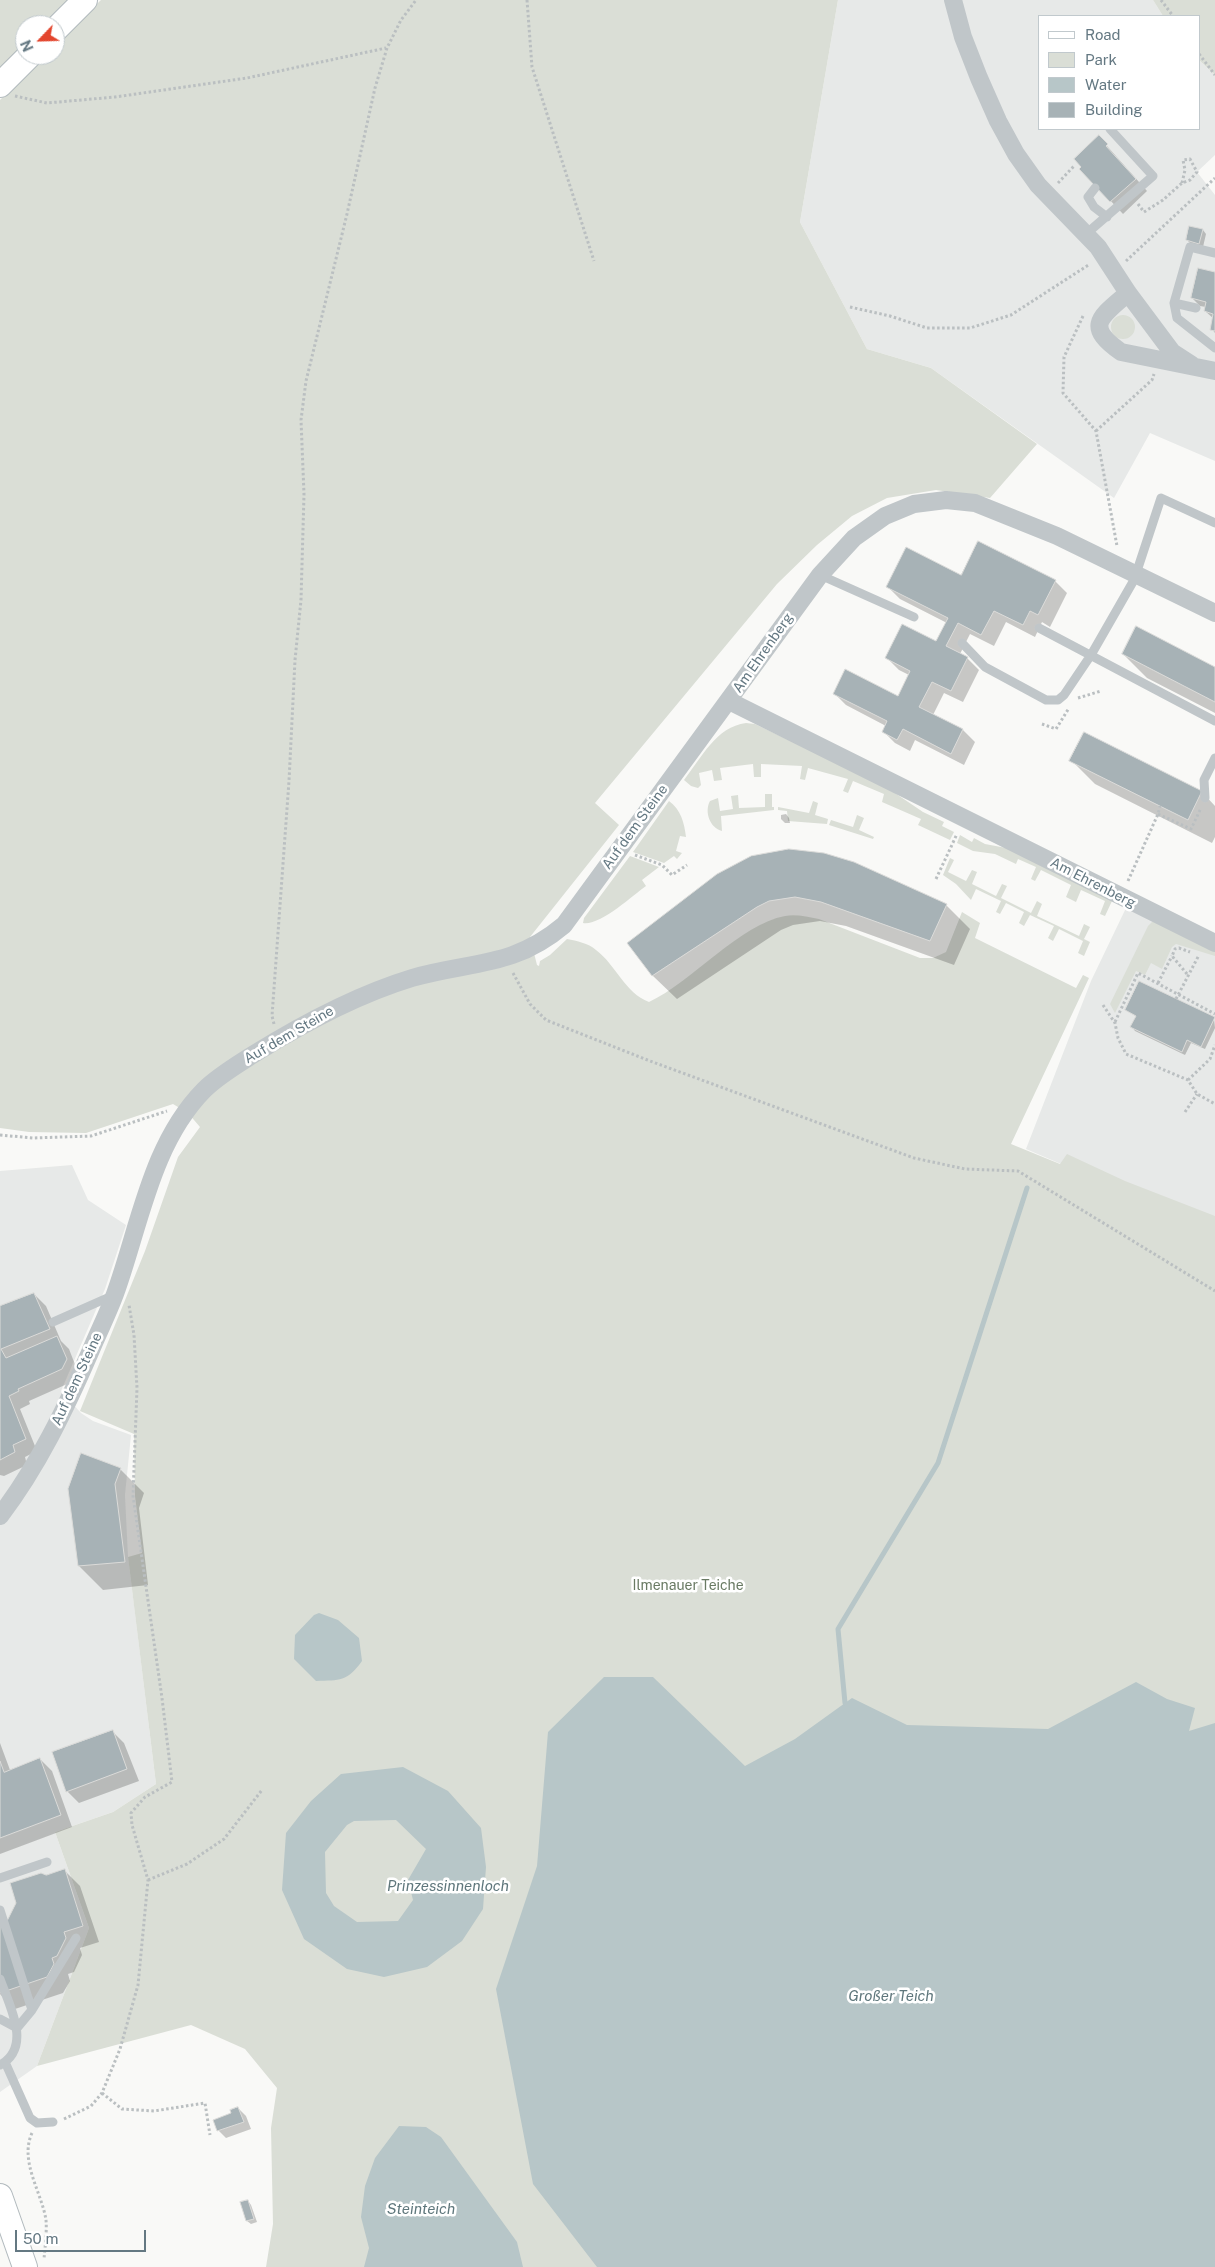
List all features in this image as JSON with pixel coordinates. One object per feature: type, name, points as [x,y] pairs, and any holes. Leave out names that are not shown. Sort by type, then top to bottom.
[{"type":"main road","points":[[65,20],[85,0]]},
{"type":"main road","points":[[5,90],[23,65]]},
{"type":"main road","points":[[0,2196],[24,2267]]},
{"type":"street","points":[[953,0],[962,36],[998,121],[1016,154],[1048,195],[1086,234],[1103,255],[1128,293],[1172,352],[1192,365]]},
{"type":"street","points":[[1128,293],[1101,318],[1098,326],[1101,335],[1108,343],[1121,352],[1215,371]]},
{"type":"street","name":"Am Ehrenberg","points":[[1215,613],[1057,536],[1009,515],[974,503],[946,500],[914,504],[885,516],[854,538],[820,575],[730,701],[1215,943]]},
{"type":"street","name":"Auf dem Steine","points":[[0,1516],[44,1447],[122,1298],[155,1170],[183,1114],[205,1089],[231,1068],[278,1039],[350,1000],[414,977],[492,963],[531,948],[550,937],[564,925],[730,701]]},
{"type":"lane","points":[[1086,234],[1153,176],[1111,130]]},
{"type":"lane","points":[[1095,188],[1088,197],[1094,207],[1107,217]]},
{"type":"lane","points":[[1215,253],[1190,247],[1174,303],[1177,318],[1215,348]]},
{"type":"lane","points":[[1174,303],[1196,308]]},
{"type":"lane","points":[[962,643],[985,667],[1046,700],[1058,700],[1064,695],[1091,655],[1161,498],[1215,523]]},
{"type":"lane","points":[[820,575],[914,617]]},
{"type":"lane","points":[[1039,628],[1215,721]]},
{"type":"lane","points":[[1205,798],[1204,780],[1215,758]]},
{"type":"lane","points":[[53,1322],[122,1298]]},
{"type":"lane","points":[[0,1878],[47,1862]]},
{"type":"lane","points":[[0,1910],[32,2010]]},
{"type":"lane","points":[[17,2028],[32,2010],[76,1938]]},
{"type":"lane","points":[[0,1979],[17,2028],[15,2048],[3,2064],[30,2118],[37,2124],[53,2122]]},
{"type":"lane","points":[[0,2019],[17,2028]]},
{"type":"path","points":[[278,1039],[272,1016],[289,781],[295,660],[301,600],[304,494],[301,420],[306,381],[347,214],[374,88],[387,48],[401,20],[416,0]]},
{"type":"path","points":[[527,0],[532,67],[594,261]]},
{"type":"path","points":[[1161,0],[1171,15]]},
{"type":"path","points":[[5,90],[47,103],[115,97],[247,78],[387,48]]},
{"type":"path","points":[[1200,55],[1215,75]]},
{"type":"path","points":[[1130,196],[1144,212],[1163,200],[1182,183],[1190,180],[1197,172],[1190,159],[1183,160],[1186,170],[1182,183]]},
{"type":"path","points":[[1048,195],[1074,166]]},
{"type":"path","points":[[1114,272],[1215,178]]},
{"type":"path","points":[[850,307],[890,316],[927,328],[970,328],[1011,315],[1103,255]]},
{"type":"path","points":[[1109,309],[1090,310],[1080,319],[1064,358],[1064,392],[1096,432],[1128,572]]},
{"type":"path","points":[[1096,432],[1152,380],[1156,360]]},
{"type":"path","points":[[1075,699],[1101,691]]},
{"type":"path","points":[[1042,724],[1056,729],[1070,707]]},
{"type":"path","points":[[1121,897],[1160,806]]},
{"type":"path","points":[[1158,814],[1190,829],[1198,815]]},
{"type":"path","points":[[936,879],[957,835]]},
{"type":"path","points":[[630,853],[662,865],[672,875],[686,864]]},
{"type":"path","points":[[1158,983],[1174,949],[1179,948],[1199,955],[1187,974],[1176,998]]},
{"type":"path","points":[[1172,956],[1187,974]]},
{"type":"path","points":[[512,970],[530,1004],[546,1020],[650,1062],[914,1158],[965,1169],[1018,1171],[1215,1291]]},
{"type":"path","points":[[1115,1023],[1138,973],[1215,1014]]},
{"type":"path","points":[[1103,1005],[1115,1023],[1118,1038],[1126,1054],[1188,1080],[1197,1094],[1215,1104]]},
{"type":"path","points":[[1188,1080],[1210,1058],[1215,1045]]},
{"type":"path","points":[[1184,1112],[1197,1094]]},
{"type":"path","points":[[0,1135],[33,1138],[91,1136],[158,1112],[171,1110],[183,1114]]},
{"type":"path","points":[[53,2122],[69,2118],[91,2106],[102,2093],[120,2049],[138,1985],[148,1880],[132,1825],[131,1813],[145,1797],[172,1782],[133,1496],[137,1388],[134,1334],[122,1298]]},
{"type":"path","points":[[148,1880],[187,1864],[224,1839],[262,1790]]},
{"type":"path","points":[[102,2093],[122,2109],[154,2111],[205,2103],[210,2135]]},
{"type":"path","points":[[37,2124],[30,2138],[29,2161],[46,2220],[44,2267]]},
{"type":"shaded area","points":[[838,0],[1153,0],[1162,15],[1038,15],[1038,130],[1200,130],[1200,61],[1215,75],[1215,155],[1197,172],[1215,195],[1215,461],[1150,433],[1114,498],[931,368],[867,349],[800,222]]},
{"type":"shaded area","points":[[1126,908],[1215,947],[1215,1230],[1026,1149],[1091,981]]},
{"type":"shaded area","points":[[72,1165],[88,1200],[126,1225],[105,1289],[61,1391],[81,1413],[93,1421],[131,1435],[125,1495],[128,1556],[156,1784],[113,1812],[55,1832],[89,1928],[37,2066],[0,2092],[0,1171]]},
{"type":"green space","points":[[0,0],[71,0],[57,15],[15,15],[15,57],[0,73]]},
{"type":"green space","name":"Ilmenauer Teiche","points":[[101,0],[838,0],[800,222],[867,349],[931,368],[1037,444],[990,498],[936,490],[887,498],[852,516],[817,545],[777,584],[595,803],[619,825],[530,937],[537,965],[539,966],[540,961],[550,955],[567,939],[582,943],[593,948],[603,956],[633,992],[649,1002],[682,981],[751,930],[768,921],[785,916],[819,919],[920,958],[933,958],[946,952],[962,912],[980,923],[975,938],[1076,988],[1083,975],[1089,978],[1011,1144],[1060,1164],[1067,1154],[1125,1181],[1215,1216],[1215,2267],[266,2267],[273,2224],[271,2128],[277,2088],[245,2049],[191,2025],[37,2066],[89,1928],[55,1832],[113,1812],[156,1784],[128,1557],[142,1553],[135,1496],[134,1434],[80,1411],[145,1251],[178,1157],[200,1127],[188,1113],[173,1104],[86,1133],[29,1132],[0,1128],[0,100],[35,65],[65,65],[65,35]]},
{"type":"green space","points":[[1153,0],[1215,0],[1215,75],[1200,61],[1200,15],[1162,15]]},
{"type":"green space","points":[[1118,315],[1128,315],[1135,322],[1135,332],[1128,339],[1118,339],[1111,332],[1111,322]]},
{"type":"green space","points":[[746,723],[755,724],[883,785],[923,812],[944,822],[942,826],[954,832],[950,840],[918,825],[921,819],[882,802],[884,794],[853,781],[848,793],[843,791],[848,779],[808,768],[805,780],[800,779],[802,766],[761,764],[761,777],[754,777],[753,764],[720,768],[722,780],[714,781],[712,770],[699,773],[701,785],[698,788],[691,786],[684,780],[710,744],[726,730]]},
{"type":"green space","points":[[765,794],[772,794],[772,807],[774,807],[774,810],[721,816],[722,831],[714,827],[709,819],[708,805],[710,801],[718,798],[720,811],[733,809],[731,796],[738,795],[739,808],[765,807]]},
{"type":"green space","points":[[669,801],[679,812],[684,826],[686,837],[680,836],[676,851],[682,853],[677,859],[674,856],[664,863],[633,852]]},
{"type":"green space","points":[[813,801],[818,803],[815,815],[828,819],[827,824],[788,821],[787,811],[778,810],[778,807],[809,813]]},
{"type":"green space","points":[[857,815],[864,818],[859,830],[874,837],[873,839],[829,825],[831,820],[853,827]]},
{"type":"green space","points":[[960,835],[972,842],[974,838],[985,844],[1017,850],[1112,901],[1105,916],[1100,914],[1105,901],[1081,890],[1076,902],[1066,897],[1071,885],[1041,870],[1035,881],[1031,879],[1036,867],[1018,859],[1016,864],[995,854],[973,851],[957,843]]},
{"type":"green space","points":[[630,856],[659,867],[642,880],[646,886],[616,909],[598,920],[583,923],[584,918]]},
{"type":"green space","points":[[950,858],[954,860],[948,872],[966,881],[972,870],[977,872],[972,884],[996,896],[1002,884],[1007,886],[1001,898],[1031,913],[1037,901],[1042,904],[1037,916],[1079,936],[1084,924],[1090,927],[1084,939],[1090,942],[1084,956],[1078,953],[1083,941],[1059,929],[1053,941],[1048,938],[1054,926],[1030,915],[1024,926],[1019,923],[1024,912],[1006,903],[1000,914],[996,912],[1001,901],[976,889],[971,900],[956,884],[943,875]]},
{"type":"green space","points":[[1159,921],[1215,949],[1215,956],[1176,944],[1172,947],[1162,969],[1151,963],[1145,975],[1136,971],[1115,1013],[1110,1004],[1148,926],[1152,922]]},
{"type":"water","points":[[319,1613],[338,1620],[359,1638],[362,1661],[352,1673],[342,1678],[316,1681],[294,1659],[295,1635],[314,1615]]},
{"type":"water","name":"Großer Teich","points":[[604,1677],[653,1677],[745,1766],[795,1739],[852,1698],[907,1725],[1048,1729],[1136,1682],[1167,1699],[1195,1708],[1189,1731],[1215,1723],[1215,2267],[597,2267],[533,2184],[496,1989],[537,1866],[548,1732]]},
{"type":"water","name":"Prinzessinnenloch","points":[[403,1767],[448,1791],[481,1828],[486,1867],[483,1909],[462,1941],[427,1967],[384,1977],[347,1969],[304,1939],[282,1890],[286,1833],[311,1801],[341,1774]],"holes":[[[396,1820],[426,1849],[408,1880],[413,1900],[398,1921],[357,1922],[334,1906],[326,1893],[325,1852],[347,1825],[354,1821]]]},
{"type":"water","name":"Steinteich","points":[[399,2126],[426,2127],[441,2137],[517,2242],[523,2267],[364,2267],[369,2248],[361,2217],[365,2186],[375,2158]]},
{"type":"building","points":[[1099,135],[1108,144],[1106,146],[1136,179],[1110,202],[1079,169],[1081,167],[1074,159]]},
{"type":"building","points":[[1189,226],[1203,229],[1199,244],[1186,240]]},
{"type":"building","points":[[1198,268],[1215,272],[1215,331],[1210,330],[1213,314],[1204,311],[1206,302],[1191,298]]},
{"type":"building","points":[[978,541],[1056,580],[1038,615],[1030,611],[1023,625],[994,611],[981,635],[958,623],[946,646],[968,657],[951,691],[932,682],[919,707],[963,729],[951,754],[903,729],[897,740],[882,732],[887,721],[833,694],[845,669],[898,696],[910,671],[885,658],[902,624],[936,641],[948,618],[886,587],[906,547],[961,575]]},
{"type":"building","points":[[1136,626],[1215,667],[1215,702],[1122,654]]},
{"type":"building","points":[[1084,732],[1202,791],[1188,820],[1069,761]]},
{"type":"building","points":[[789,849],[824,853],[854,862],[947,904],[930,941],[821,902],[795,897],[769,901],[757,907],[652,976],[627,943],[717,874],[751,856]]},
{"type":"building","points":[[1139,981],[1215,1017],[1201,1047],[1187,1040],[1182,1052],[1130,1027],[1136,1016],[1125,1010]]},
{"type":"building","points":[[34,1293],[50,1329],[1,1349],[6,1358],[57,1336],[67,1359],[62,1369],[18,1389],[19,1391],[9,1396],[26,1439],[13,1445],[15,1452],[0,1460],[0,1306]]},
{"type":"building","points":[[81,1453],[121,1468],[115,1484],[125,1562],[78,1566],[68,1489]]},
{"type":"building","points":[[113,1730],[127,1769],[66,1792],[52,1752]]},
{"type":"building","points":[[40,1758],[61,1815],[0,1838],[0,1761],[4,1772]]},
{"type":"building","points":[[65,1869],[83,1926],[64,1932],[66,1938],[57,1956],[52,1958],[54,1964],[47,1977],[0,1993],[0,1923],[7,1921],[16,1903],[10,1883],[41,1873],[46,1875]]},
{"type":"building","points":[[238,2107],[244,2122],[217,2131],[213,2120],[231,2113],[230,2110]]},
{"type":"building","points":[[248,2200],[254,2219],[246,2221],[240,2202]]},
{"type":"waterway","points":[[845,1703],[838,1629],[938,1463],[1027,1188]]}]
